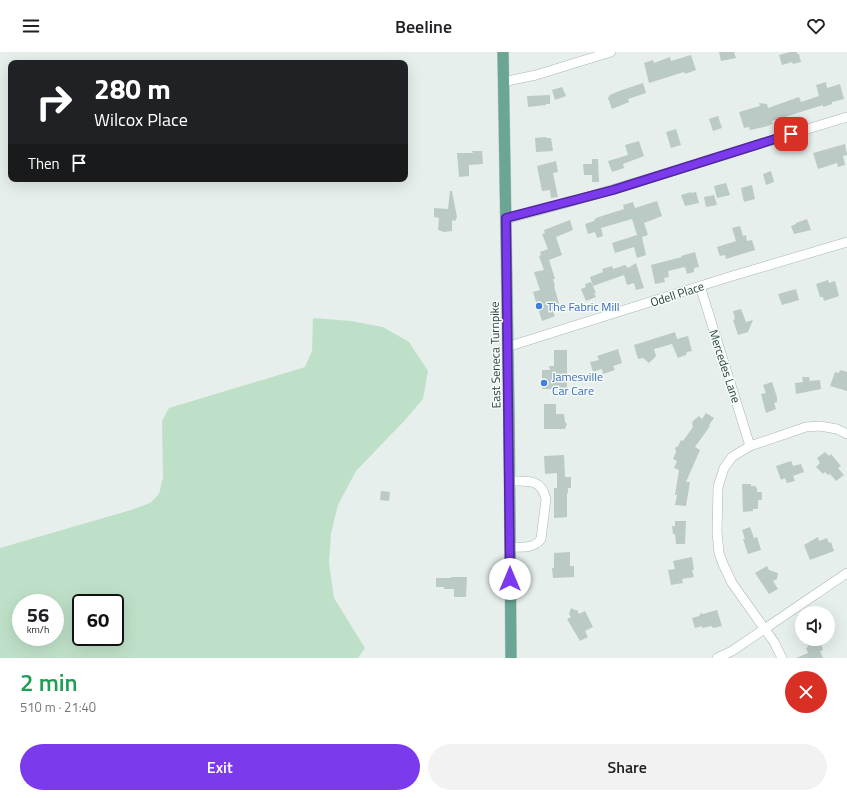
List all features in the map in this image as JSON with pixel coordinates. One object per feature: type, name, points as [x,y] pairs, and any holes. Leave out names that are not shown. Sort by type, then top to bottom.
[{"type":"main road","name":"East Seneca Turnpike","points":[[503,52],[510,481],[511,658]]},
{"type":"street","points":[[503,82],[536,75],[611,52]]},
{"type":"street","points":[[506,218],[613,190],[762,142],[847,117]]},
{"type":"street","name":"Odell Place","points":[[508,347],[700,286],[847,242]]},
{"type":"street","name":"Mercedes Lane","points":[[700,286],[750,446]]},
{"type":"street","points":[[782,658],[774,642],[732,583],[719,553],[717,532],[718,487],[724,468],[732,458],[750,446],[806,427],[820,426],[837,429],[847,434]]},
{"type":"street","points":[[510,481],[531,481],[536,483],[544,493],[546,499],[541,539],[538,543],[533,546],[510,547]]},
{"type":"street","points":[[717,658],[732,651],[847,573]]},
{"type":"green space","points":[[313,318],[351,321],[383,327],[409,342],[428,371],[423,399],[356,471],[338,505],[331,533],[329,563],[334,598],[365,648],[358,658],[0,658],[0,548],[131,510],[150,503],[159,494],[163,477],[162,421],[169,408],[305,367],[312,351]]},
{"type":"building","points":[[719,52],[734,52],[736,58],[721,61]]},
{"type":"building","points":[[797,52],[801,62],[793,64],[792,62],[782,65],[779,55]]},
{"type":"building","points":[[691,55],[696,70],[685,74],[684,72],[649,83],[644,63],[653,60],[654,63],[670,57],[671,61]]},
{"type":"building","points":[[826,82],[827,88],[840,84],[844,99],[832,102],[832,104],[823,107],[823,105],[772,121],[773,124],[764,127],[750,130],[749,127],[744,128],[739,112],[760,106],[759,103],[767,104],[768,108],[799,97],[801,102],[819,96],[816,85]]},
{"type":"building","points":[[643,83],[646,93],[628,99],[629,102],[612,109],[608,98],[610,95]]},
{"type":"building","points":[[562,87],[566,96],[555,100],[552,90]]},
{"type":"building","points":[[550,95],[550,104],[528,107],[527,96]]},
{"type":"building","points":[[718,116],[722,128],[713,131],[709,119]]},
{"type":"building","points":[[676,129],[681,145],[671,148],[666,132]]},
{"type":"building","points":[[535,138],[551,138],[553,151],[536,152]]},
{"type":"building","points":[[639,141],[644,156],[623,164],[624,168],[612,172],[608,161],[628,155],[625,145]]},
{"type":"building","points":[[845,144],[847,155],[843,156],[845,165],[838,167],[837,163],[818,169],[813,153]]},
{"type":"building","points":[[472,151],[482,151],[483,164],[469,165],[469,176],[459,177],[457,153],[473,153]]},
{"type":"building","points":[[592,159],[598,159],[599,182],[592,182],[592,175],[584,175],[583,164],[592,164]]},
{"type":"building","points":[[556,161],[558,172],[553,173],[558,197],[551,198],[550,190],[542,191],[537,166]]},
{"type":"building","points":[[771,171],[774,182],[766,185],[763,174]]},
{"type":"building","points":[[726,183],[730,195],[717,198],[714,186]]},
{"type":"building","points":[[752,185],[755,199],[744,202],[741,188]]},
{"type":"building","points":[[450,191],[452,191],[457,217],[455,221],[452,220],[452,231],[444,232],[438,230],[439,218],[434,217],[434,208],[448,209]]},
{"type":"building","points":[[696,192],[699,203],[685,206],[681,195]]},
{"type":"building","points":[[714,195],[717,205],[706,207],[704,197]]},
{"type":"building","points":[[657,201],[662,216],[644,223],[648,235],[642,237],[646,255],[637,258],[634,247],[615,253],[612,243],[637,235],[632,219],[601,228],[603,236],[597,238],[595,232],[588,234],[585,224],[594,221],[596,218],[624,209],[623,205],[633,202],[635,208]]},
{"type":"building","points":[[807,219],[811,230],[794,234],[791,226]]},
{"type":"building","points":[[570,220],[573,230],[556,237],[562,255],[549,260],[555,279],[553,279],[554,286],[560,307],[552,309],[555,316],[542,321],[533,292],[540,290],[534,272],[544,270],[539,256],[541,255],[540,252],[548,249],[542,234],[545,233],[544,230]]},
{"type":"building","points":[[740,226],[743,236],[746,235],[747,241],[752,240],[755,250],[726,259],[725,255],[720,256],[717,247],[736,241],[732,228]]},
{"type":"building","points":[[695,252],[699,267],[694,268],[694,272],[687,274],[685,267],[668,271],[669,277],[664,278],[665,282],[655,284],[651,265]]},
{"type":"building","points":[[636,263],[644,288],[636,290],[634,283],[627,285],[624,275],[593,286],[590,277],[603,272],[602,269],[612,266],[613,269],[625,265],[628,268]]},
{"type":"building","points":[[828,280],[829,283],[835,281],[839,296],[824,301],[823,297],[820,297],[816,284]]},
{"type":"building","points":[[591,282],[596,293],[594,293],[596,297],[586,301],[581,289],[586,287],[585,284]]},
{"type":"building","points":[[796,289],[799,300],[782,305],[778,294]]},
{"type":"building","points":[[741,309],[746,322],[753,320],[748,332],[738,335],[733,320],[735,319],[733,311]]},
{"type":"building","points":[[675,332],[677,339],[688,336],[692,351],[687,352],[686,355],[678,358],[672,344],[654,349],[656,356],[649,363],[643,358],[638,359],[634,345]]},
{"type":"building","points":[[618,349],[622,363],[613,366],[615,370],[603,374],[602,369],[593,372],[590,362],[599,360],[597,356]]},
{"type":"building","points":[[554,350],[567,350],[567,389],[542,389],[542,370],[550,370],[549,366],[554,366]]},
{"type":"building","points":[[841,370],[847,372],[847,391],[830,386],[835,372],[838,373]]},
{"type":"building","points":[[802,377],[809,377],[810,381],[820,380],[821,389],[796,394],[795,383],[803,382]]},
{"type":"building","points":[[772,382],[777,397],[777,402],[774,403],[776,409],[766,413],[761,394],[766,393],[763,385]]},
{"type":"building","points":[[544,404],[556,404],[556,414],[564,414],[565,422],[567,424],[565,429],[544,429]]},
{"type":"building","points":[[706,413],[714,418],[695,447],[700,450],[686,482],[690,482],[686,506],[675,505],[679,470],[674,468],[677,461],[673,459],[676,452],[675,448],[681,440],[683,441],[693,427],[692,423],[694,420],[699,416],[702,419]]},
{"type":"building","points":[[825,452],[829,456],[831,454],[841,466],[838,468],[844,475],[836,481],[830,474],[828,475],[825,472],[823,474],[816,467],[820,463],[817,458]]},
{"type":"building","points":[[564,455],[565,477],[571,477],[571,488],[568,488],[567,493],[567,517],[554,518],[554,488],[557,488],[557,473],[545,474],[544,456]]},
{"type":"building","points":[[791,461],[793,466],[801,464],[804,472],[793,476],[795,481],[787,483],[785,478],[781,480],[776,466]]},
{"type":"building","points":[[742,484],[751,484],[751,486],[755,486],[757,488],[757,492],[762,492],[762,500],[758,500],[758,509],[743,512]]},
{"type":"building","points":[[381,491],[390,492],[389,501],[380,500]]},
{"type":"building","points":[[675,521],[686,521],[685,544],[676,544],[672,526],[675,526]]},
{"type":"building","points":[[750,527],[754,538],[757,537],[761,550],[748,554],[743,539],[745,539],[742,530]]},
{"type":"building","points":[[818,537],[819,541],[827,538],[829,543],[831,542],[834,551],[810,560],[804,545]]},
{"type":"building","points":[[570,552],[570,566],[574,566],[574,577],[553,578],[552,568],[554,568],[554,553]]},
{"type":"building","points":[[692,557],[694,570],[692,570],[694,577],[682,579],[683,583],[671,585],[668,570],[675,569],[673,561]]},
{"type":"building","points":[[767,566],[769,570],[778,573],[777,579],[773,581],[778,589],[769,594],[755,573]]},
{"type":"building","points":[[467,577],[466,597],[454,597],[454,589],[436,587],[436,578]]},
{"type":"building","points":[[571,608],[577,610],[579,614],[585,611],[593,627],[585,631],[588,637],[580,641],[567,619],[571,617],[569,614]]},
{"type":"building","points":[[717,610],[722,626],[702,628],[702,626],[695,628],[692,618],[699,616],[701,613],[703,614]]},
{"type":"building","points":[[822,646],[823,650],[820,651],[823,658],[796,658],[808,653],[806,648]]},
{"type":"place","name":"The Fabric Mill","points":[[539,306]]},
{"type":"place","name":"Jamesville Car Care","points":[[544,383]]},
{"type":"route","points":[[510,579],[506,218],[613,190],[791,134]]}]
